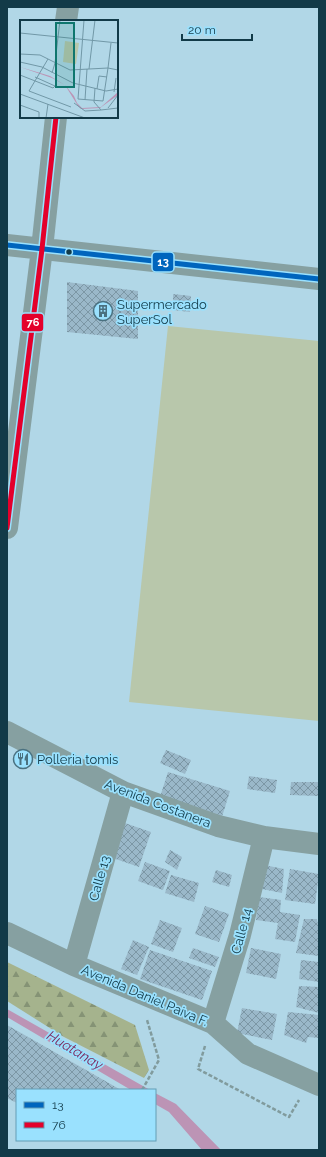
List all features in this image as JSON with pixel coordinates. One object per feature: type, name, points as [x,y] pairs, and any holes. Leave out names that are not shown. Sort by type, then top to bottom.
[{"type":"street","points":[[66,20],[68,7]]},
{"type":"street","points":[[7,528],[42,249],[56,118]]},
{"type":"street","points":[[7,245],[319,279]]},
{"type":"street","name":"Avenida Costanera","points":[[7,732],[124,792],[218,826],[264,837],[319,844]]},
{"type":"street","name":"Calle 13","points":[[74,965],[124,792]]},
{"type":"street","name":"Calle 14","points":[[213,1023],[240,935],[264,837]]},
{"type":"street","name":"Avenida Daniel Paiva F.","points":[[7,933],[74,965],[213,1023],[248,1054],[319,1086]]},
{"type":"path","points":[[138,991],[159,1060],[143,1089]]},
{"type":"path","points":[[213,1023],[198,1069],[290,1117],[299,1100],[306,1102]]},
{"type":"green space","points":[[168,326],[319,341],[319,721],[129,702]]},
{"type":"green space","points":[[7,962],[135,1025],[149,1070],[144,1078],[64,1037],[7,1001]]},
{"type":"water","name":"Huatanay","points":[[7,1009],[148,1089],[129,1089],[7,1017]]},
{"type":"water","points":[[156,1094],[176,1104],[221,1150],[202,1150],[169,1112],[156,1105]]},
{"type":"building","name":"Supermercado SuperSol","points":[[67,282],[138,291],[138,339],[67,332]]},
{"type":"building","points":[[173,294],[191,296],[190,312],[173,310]]},
{"type":"building","points":[[166,750],[191,760],[185,774],[160,763]]},
{"type":"building","points":[[168,772],[230,791],[221,820],[159,800]]},
{"type":"building","points":[[249,776],[277,780],[275,793],[247,789]]},
{"type":"building","points":[[291,782],[319,782],[319,796],[290,795]]},
{"type":"building","points":[[119,821],[151,832],[139,867],[107,856]]},
{"type":"building","points":[[170,850],[182,857],[177,870],[165,862]]},
{"type":"building","points":[[145,862],[170,871],[163,890],[138,881]]},
{"type":"building","points":[[264,865],[284,869],[282,893],[262,889]]},
{"type":"building","points":[[290,869],[319,874],[315,904],[285,900]]},
{"type":"building","points":[[216,870],[232,875],[229,887],[212,882]]},
{"type":"building","points":[[171,875],[199,883],[194,902],[165,893]]},
{"type":"building","points":[[259,897],[281,900],[280,912],[300,915],[295,942],[275,939],[278,923],[256,920]]},
{"type":"building","points":[[205,906],[229,914],[219,942],[195,934]]},
{"type":"building","points":[[304,919],[317,919],[319,930],[319,956],[296,953]]},
{"type":"building","points":[[160,920],[182,928],[173,952],[151,944]]},
{"type":"building","points":[[133,940],[149,947],[137,975],[121,969]]},
{"type":"building","points":[[193,948],[219,957],[215,967],[189,958]]},
{"type":"building","points":[[251,948],[281,954],[276,979],[246,973]]},
{"type":"building","points":[[150,950],[212,971],[202,1000],[140,979]]},
{"type":"building","points":[[301,960],[319,962],[319,982],[299,979]]},
{"type":"building","points":[[299,986],[319,987],[319,1013],[296,1007]]},
{"type":"building","points":[[242,1008],[277,1014],[272,1040],[237,1033]]},
{"type":"building","points":[[288,1012],[319,1015],[319,1038],[308,1037],[306,1043],[284,1035]]},
{"type":"building","points":[[7,1025],[119,1089],[16,1089],[16,1102],[7,1098]]},
{"type":"transit line","name":"76","points":[[7,528],[42,249],[56,118]]},
{"type":"transit line","name":"13","points":[[7,245],[319,279]]},
{"type":"place","name":"Supermercado SuperSol","points":[[103,311]]},
{"type":"place","name":"Polleria tomis","points":[[23,759]]}]
